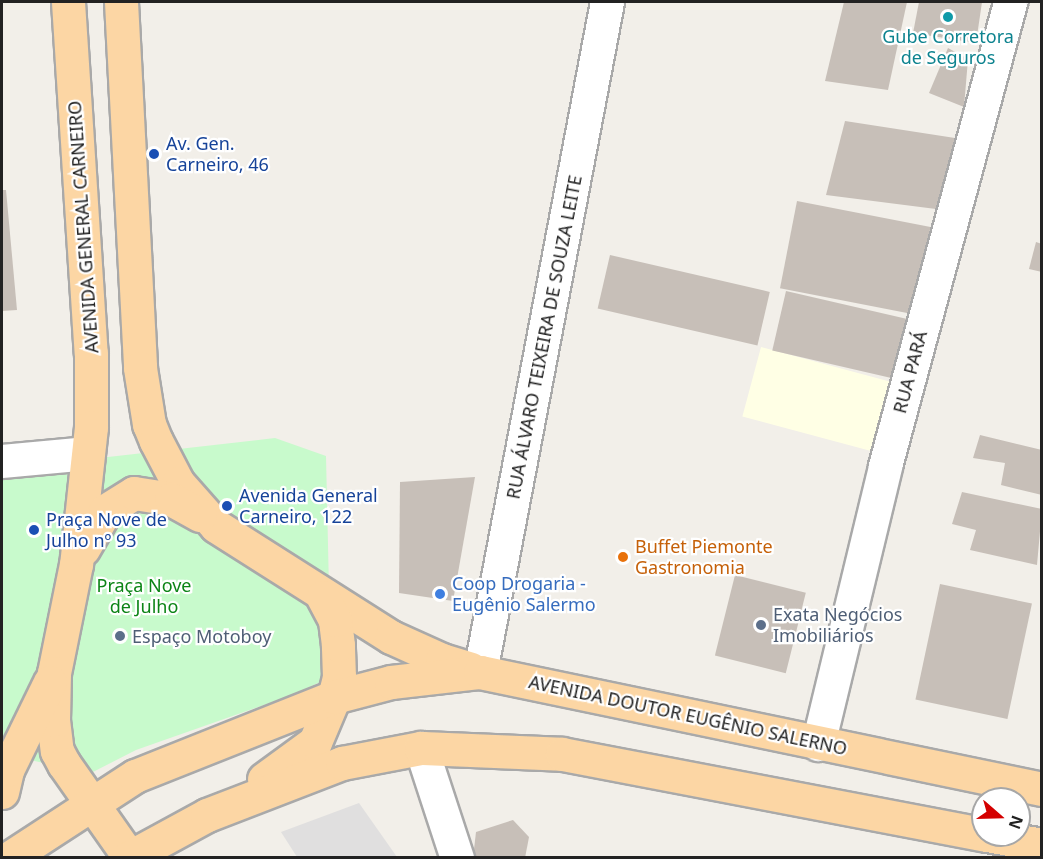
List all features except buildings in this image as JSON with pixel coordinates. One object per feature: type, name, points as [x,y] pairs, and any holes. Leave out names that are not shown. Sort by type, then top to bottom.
[{"type":"main road","name":"AVENIDA GENERAL CARNEIRO","points":[[68,2],[91,353],[88,453]]},
{"type":"main road","points":[[121,2],[140,368],[149,424],[178,483],[216,526]]},
{"type":"main road","points":[[88,453],[76,564],[54,673],[57,751],[129,857],[207,815],[292,762],[315,742],[334,697],[339,677],[335,620],[323,597]]},
{"type":"main road","points":[[76,564],[92,527],[105,511],[134,493],[171,499],[323,597],[391,637],[441,660],[480,672]]},
{"type":"main road","name":"AVENIDA DOUTOR EUGÊNIO SALERNO","points":[[334,697],[391,682],[480,672],[1041,789]]},
{"type":"main road","points":[[3,775],[54,673]]},
{"type":"main road","points":[[9,858],[90,802],[135,776],[334,697]]},
{"type":"main road","points":[[207,815],[342,763],[421,748],[562,754],[971,832]]},
{"type":"street","name":"RUA ÁLVARO TEIXEIRA DE SOUZA LEITE","points":[[480,672],[607,2]]},
{"type":"street","name":"RUA PARÁ","points":[[818,744],[885,466],[1010,2]]},
{"type":"street","points":[[2,461],[88,453]]},
{"type":"street","points":[[421,748],[457,858]]},
{"type":"shaded area","points":[[761,347],[894,383],[876,452],[742,417]]},
{"type":"shaded area","points":[[359,803],[397,857],[297,857],[281,832]]},
{"type":"green space","name":"Praça Nove de Julho","points":[[275,438],[326,456],[331,677],[292,695],[136,750],[91,773],[11,756],[2,748],[2,469]]},
{"type":"place","name":"Gube Corretora de Seguros","points":[[948,17]]},
{"type":"place","name":"Av. Gen. Carneiro, 46","points":[[154,154]]},
{"type":"place","name":"Avenida General Carneiro, 122","points":[[227,506]]},
{"type":"place","name":"Praça Nove de Julho nº 93","points":[[34,530]]},
{"type":"place","name":"Buffet Piemonte Gastronomia","points":[[623,557]]},
{"type":"place","name":"Coop Drogaria - Eugênio Salermo","points":[[440,594]]},
{"type":"place","name":"Exata Negócios Imobiliários","points":[[761,625]]},
{"type":"place","name":"Espaço Motoboy","points":[[120,636]]}]
